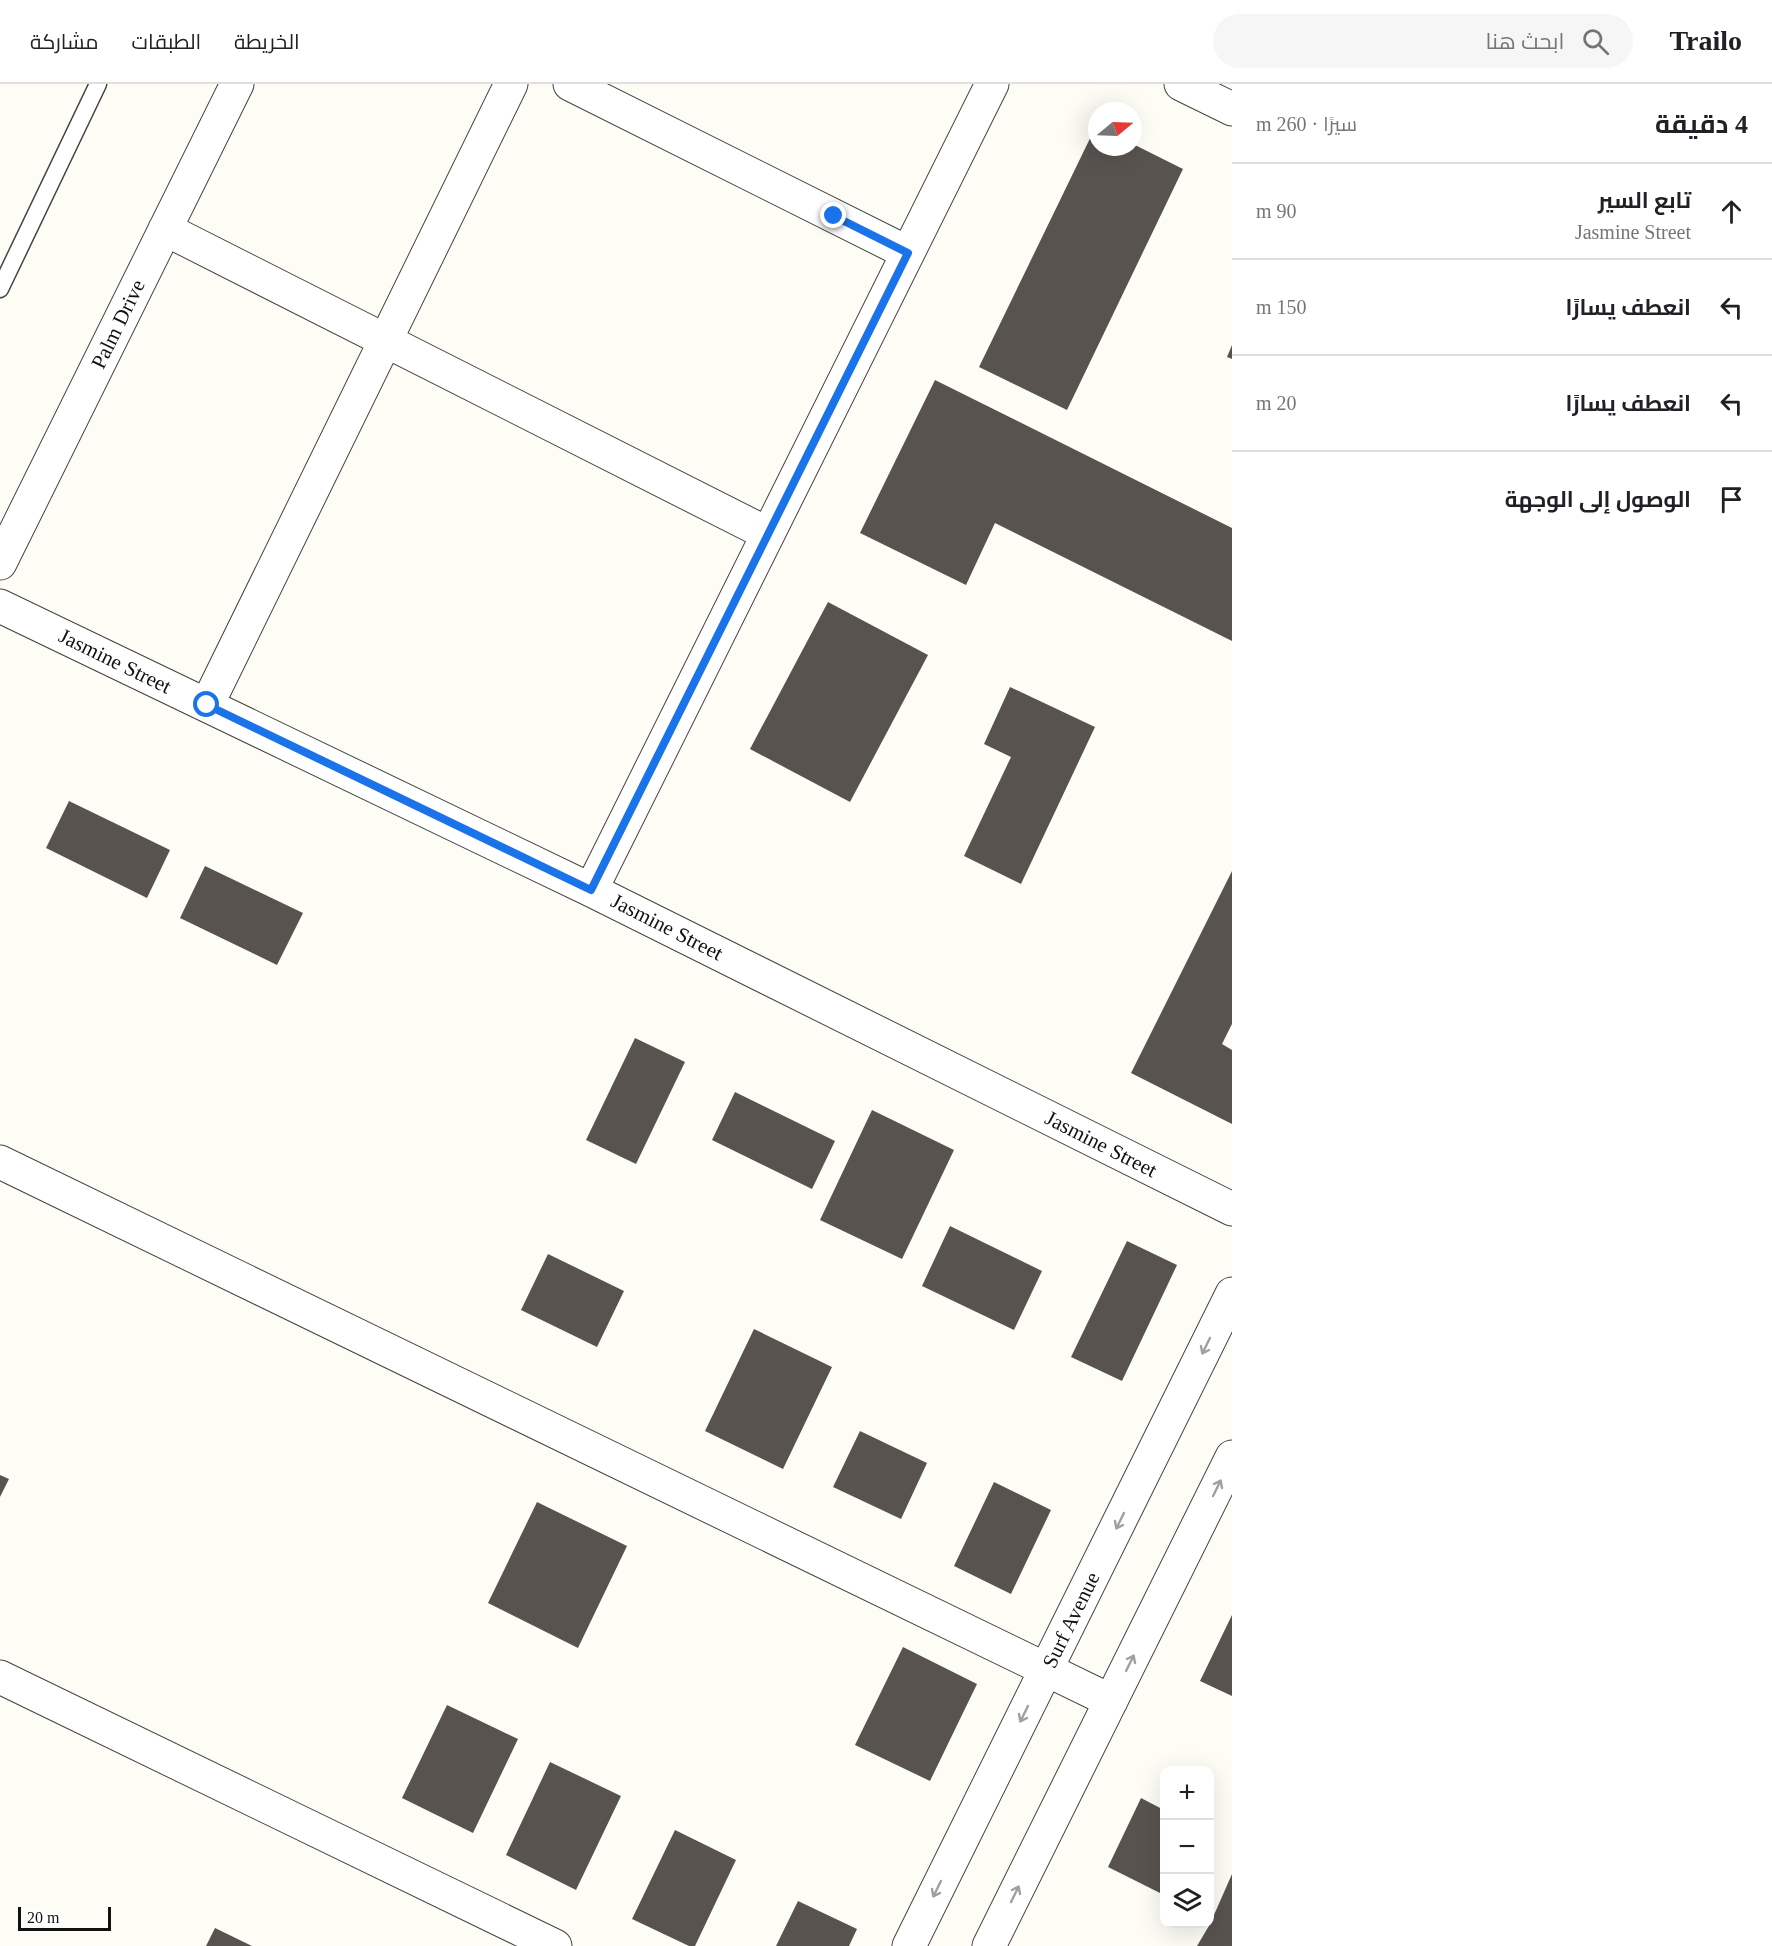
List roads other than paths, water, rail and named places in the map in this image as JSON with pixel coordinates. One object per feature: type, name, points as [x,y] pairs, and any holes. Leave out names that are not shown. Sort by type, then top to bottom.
[{"type":"street","name":"Palm Drive","points":[[0,563],[237,84]]},
{"type":"street","points":[[207,705],[511,84]]},
{"type":"street","points":[[570,84],[908,253]]},
{"type":"street","points":[[591,890],[992,84]]},
{"type":"street","points":[[1181,84],[1232,109]]},
{"type":"street","points":[[165,229],[768,534]]},
{"type":"street","name":"Jasmine Street","points":[[0,606],[591,890],[1232,1209]]},
{"type":"street","points":[[0,1162],[1111,1701]]},
{"type":"street","name":"Surf Avenue","points":[[909,1946],[1232,1294]]},
{"type":"street","points":[[989,1946],[1232,1457]]},
{"type":"street","points":[[0,1677],[555,1946]]},
{"type":"lane","points":[[0,289],[98,84]]}]
